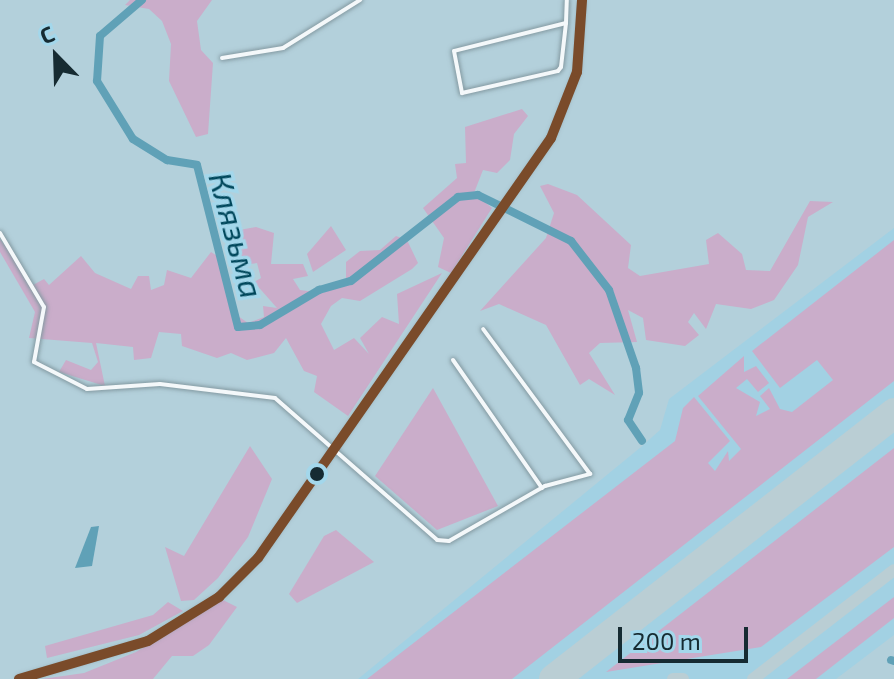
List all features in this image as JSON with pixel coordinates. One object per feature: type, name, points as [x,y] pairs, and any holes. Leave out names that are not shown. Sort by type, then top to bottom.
[{"type":"street","points":[[222,58],[283,48],[360,0]]},
{"type":"street","points":[[566,23],[454,51],[462,93],[558,71],[566,23],[567,0]]},
{"type":"street","points":[[19,679],[123,651],[196,614],[258,558],[496,220],[568,103],[582,0]]},
{"type":"street","points":[[0,233],[44,307],[34,362],[87,389],[160,384],[275,398],[294,418],[336,450],[437,540],[449,541],[542,488],[590,474],[483,329]]},
{"type":"street","points":[[453,360],[542,488]]},
{"type":"shaded area","points":[[130,0],[212,0],[197,21],[201,50],[213,63],[208,134],[196,137],[169,81],[171,44],[162,21],[149,9],[125,5]]},
{"type":"shaded area","points":[[522,109],[528,116],[514,134],[510,160],[497,173],[483,170],[474,193],[492,208],[451,273],[438,267],[444,238],[423,208],[457,178],[455,164],[466,163],[465,127]]},
{"type":"shaded area","points":[[548,184],[577,195],[631,245],[628,268],[640,276],[709,264],[706,240],[718,233],[742,254],[746,270],[770,271],[810,201],[833,202],[808,217],[798,265],[774,300],[751,309],[716,304],[706,329],[694,313],[688,322],[699,335],[685,346],[646,340],[643,318],[628,310],[637,342],[600,343],[589,353],[615,395],[589,379],[580,385],[546,325],[499,304],[480,311],[546,238],[554,213],[540,186]]},
{"type":"shaded area","points":[[331,226],[346,250],[313,272],[307,254]]},
{"type":"shaded area","points":[[256,227],[274,233],[271,264],[303,264],[308,276],[293,279],[300,290],[323,293],[346,281],[346,262],[360,251],[380,250],[396,236],[407,240],[418,263],[412,269],[360,301],[342,298],[331,306],[321,324],[334,350],[354,338],[369,354],[360,338],[382,317],[399,324],[397,294],[442,273],[348,416],[314,392],[317,376],[304,371],[286,338],[274,353],[247,360],[231,353],[217,358],[182,346],[181,334],[159,332],[151,358],[134,360],[133,347],[96,343],[105,386],[59,372],[66,360],[91,370],[98,362],[92,343],[29,338],[35,312],[0,252],[0,239],[33,285],[44,279],[49,285],[81,256],[95,273],[131,289],[138,276],[149,276],[151,290],[164,285],[167,270],[191,278],[211,252],[225,261],[238,316],[248,323],[264,317],[263,306],[277,308],[254,282],[261,278],[257,263],[235,266],[222,233]]},
{"type":"shaded area","points":[[894,228],[894,635],[836,679],[358,679],[660,430],[669,399]]},
{"type":"shaded area","points":[[894,240],[894,381],[512,679],[367,679],[675,441],[683,408],[694,397],[730,441],[708,463],[715,471],[728,451],[729,461],[741,449],[698,396],[744,356],[744,372],[756,366],[769,383],[758,392],[747,379],[736,388],[760,402],[756,416],[770,409],[760,396],[769,388],[780,409],[792,412],[833,380],[817,360],[780,388],[752,351]]},
{"type":"shaded area","points":[[433,388],[498,506],[437,530],[375,476]]},
{"type":"shaded area","points":[[250,446],[272,479],[248,537],[218,578],[194,600],[181,601],[165,547],[184,556]]},
{"type":"shaded area","points":[[894,448],[894,547],[761,647],[606,672]]},
{"type":"shaded area","points":[[99,526],[92,566],[75,568],[91,527]]},
{"type":"shaded area","points":[[336,530],[374,562],[297,603],[289,594],[324,536]]},
{"type":"shaded area","points":[[894,597],[894,618],[816,679],[787,679]]},
{"type":"shaded area","points":[[223,600],[237,607],[209,645],[193,656],[172,656],[153,679],[42,679],[84,673],[136,652]]},
{"type":"shaded area","points":[[168,602],[183,611],[139,635],[47,658],[45,646],[153,615]]},
{"type":"waterway","name":"Клязьма","points":[[142,0],[100,36],[97,81],[133,139],[167,160],[197,165],[238,327],[260,325],[319,290],[351,281],[458,197],[478,195],[571,241],[609,290],[636,368],[639,393],[628,420],[642,441]]},
{"type":"taxiway","points":[[753,679],[894,570]]},
{"type":"taxiway","points":[[673,679],[683,679]]},
{"type":"runway","points":[[554,679],[894,413]]},
{"type":"transit line","points":[[19,679],[148,641],[219,597],[258,558],[551,138],[577,72],[582,0]]}]
